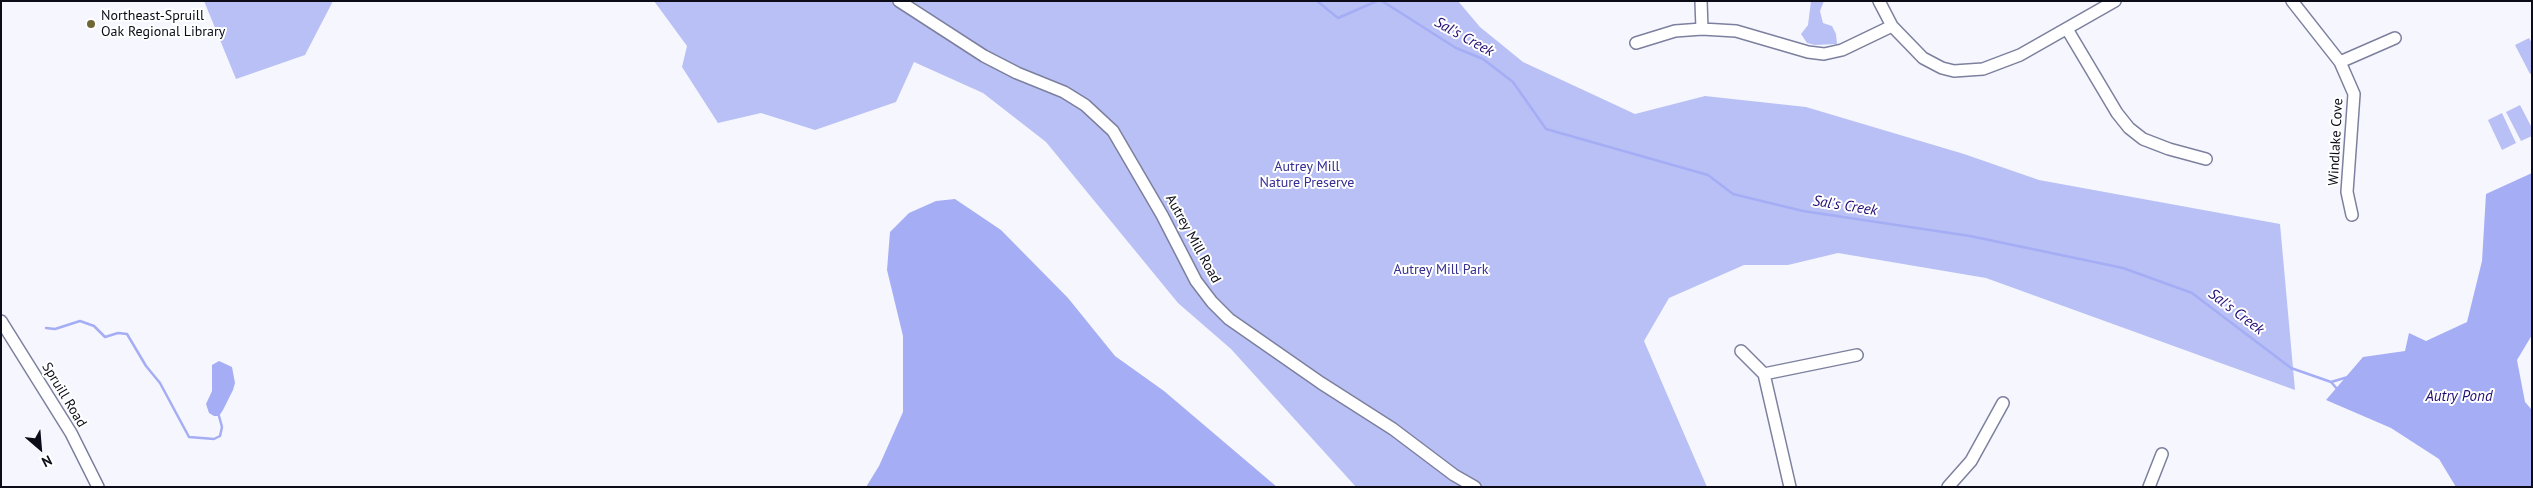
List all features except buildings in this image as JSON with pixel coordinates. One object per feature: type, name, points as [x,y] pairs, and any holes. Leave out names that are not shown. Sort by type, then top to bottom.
[{"type":"street","name":"Autrey Mill Road","points":[[899,1],[984,56],[1086,104],[1113,132],[1158,207],[1196,281],[1224,314],[1243,330],[1393,429],[1454,475],[1475,487]]},
{"type":"street","points":[[1701,1],[1702,29]]},
{"type":"street","points":[[1879,1],[1892,26],[1923,58],[1942,68],[1954,70],[1984,70],[2020,55],[2116,1]]},
{"type":"street","name":"Windlake Cove","points":[[2292,1],[2340,62],[2354,94],[2347,192],[2352,214]]},
{"type":"street","points":[[1636,43],[1675,31],[1702,29],[1736,31],[1808,52],[1824,54],[1842,50],[1892,26]]},
{"type":"street","points":[[2067,29],[2117,113],[2129,128],[2144,139],[2169,150],[2206,159]]},
{"type":"street","points":[[2340,62],[2395,38]]},
{"type":"street","name":"Spruill Road","points":[[1,320],[71,434],[98,487]]},
{"type":"street","points":[[1741,351],[1764,374],[1790,487]]},
{"type":"street","points":[[1764,374],[1857,355]]},
{"type":"street","points":[[1948,487],[1971,461],[2002,403]]},
{"type":"street","points":[[2150,487],[2162,454]]},
{"type":"green space","points":[[204,1],[333,1],[305,55],[236,79]]},
{"type":"green space","name":"Autrey Mill Park","points":[[654,1],[1458,1],[1480,27],[1523,62],[1635,114],[1705,96],[1806,107],[1964,154],[2039,180],[2280,224],[2295,390],[1986,278],[1838,253],[1788,265],[1744,265],[1669,298],[1644,341],[1707,487],[1356,487],[1231,349],[1178,303],[1046,142],[983,93],[914,62],[896,102],[815,130],[761,113],[718,123],[682,67],[687,46]]},
{"type":"green space","points":[[1811,1],[1824,1],[1820,11],[1823,23],[1832,26],[1836,34],[1837,44],[1815,45],[1807,43],[1801,34],[1808,25]]},
{"type":"green space","points":[[2529,38],[2532,43],[2532,73],[2530,74],[2515,45]]},
{"type":"green space","points":[[2520,105],[2532,128],[2532,136],[2521,141],[2506,112]]},
{"type":"green space","points":[[2502,113],[2516,143],[2502,150],[2488,120]]},
{"type":"water","name":"Autry Pond","points":[[2532,173],[2532,335],[2517,360],[2525,402],[2532,410],[2532,487],[2456,487],[2439,459],[2391,428],[2326,400],[2363,357],[2405,351],[2409,333],[2426,341],[2467,322],[2482,261],[2486,194]]},
{"type":"water","points":[[955,199],[1001,230],[1068,298],[1115,356],[1164,391],[1277,487],[866,487],[879,466],[903,412],[903,336],[887,270],[890,232],[909,213],[936,201]]},
{"type":"water","points":[[219,361],[232,367],[235,383],[223,410],[219,416],[214,416],[209,413],[206,404],[212,391],[212,365]]},
{"type":"waterway","name":"Sal's Creek","points":[[1317,1],[1338,18],[1377,1]]},
{"type":"waterway","name":"Sal's Creek","points":[[1382,1],[1456,48],[1483,59],[1513,82],[1546,129],[1708,175],[1733,194],[1803,211],[1970,236],[2123,268],[2192,293],[2291,368],[2331,382]]},
{"type":"waterway","points":[[46,328],[55,329],[80,321],[94,326],[105,337],[118,333],[127,334],[146,366],[160,383],[189,437],[214,439],[220,436],[222,427],[219,416]]},
{"type":"waterway","points":[[2331,382],[2348,377]]},
{"type":"waterway","points":[[2331,382],[2338,390]]},
{"type":"place","name":"Northeast-Spruill Oak Regional Library","points":[[91,24]]},
{"type":"park label","name":"Autrey Mill Nature Preserve","points":[[1307,176]]}]
